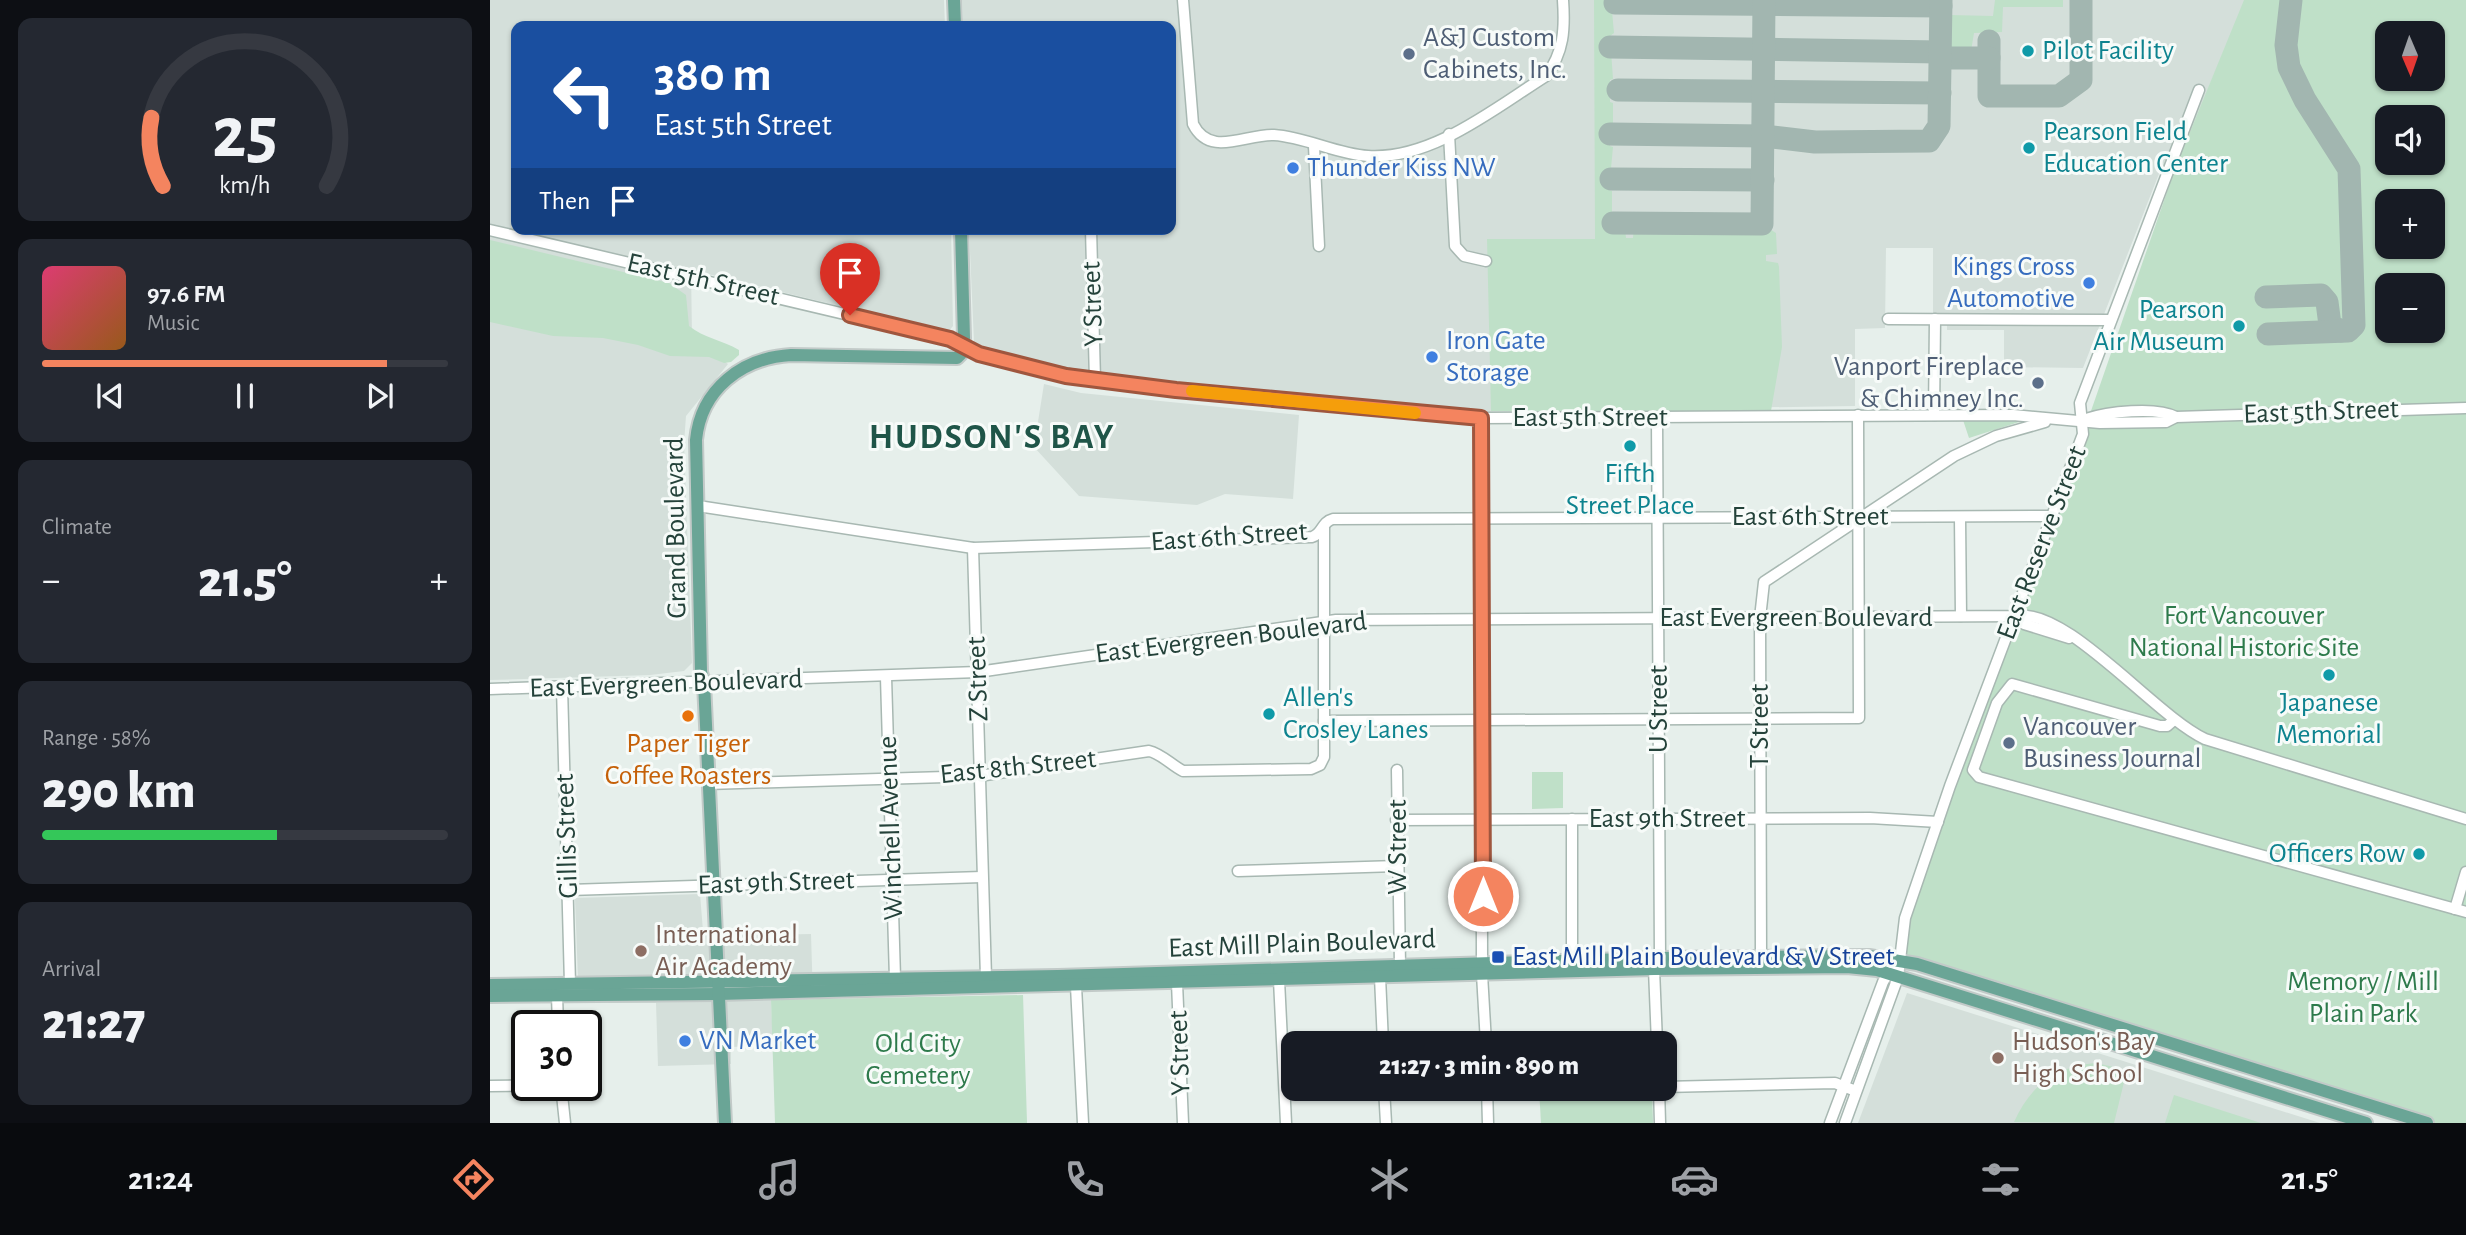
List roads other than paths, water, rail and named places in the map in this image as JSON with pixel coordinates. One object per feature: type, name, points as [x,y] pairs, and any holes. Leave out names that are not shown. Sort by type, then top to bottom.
[{"type":"main road","points":[[954,0],[955,21]]},
{"type":"main road","points":[[961,235],[964,346]]},
{"type":"main road","name":"Grand Boulevard","points":[[725,1123],[704,683],[701,672],[696,440],[699,419],[715,391],[738,370],[766,359],[791,355],[951,360],[961,354],[964,346]]},
{"type":"main road","name":"East Mill Plain Boulevard","points":[[490,996],[719,988],[895,978],[1400,965],[1482,968],[1657,963],[1760,956],[1869,956],[1898,959],[2427,1123]]},
{"type":"main road","name":"East Mill Plain Boulevard","points":[[490,985],[719,988],[1076,986],[1380,977],[1572,960],[1847,967],[1892,975],[2366,1123]]},
{"type":"street","points":[[1183,0],[1193,124],[1199,137],[1206,141],[1223,142],[1272,135],[1367,156],[1389,156],[1418,149],[1449,134],[1546,76],[1557,62],[1562,43],[1563,0]]},
{"type":"street","name":"East Reserve Street","points":[[1830,1123],[1898,959],[1905,918],[1938,822],[2084,433],[2080,402],[2199,90]]},
{"type":"street","points":[[1449,134],[1455,246],[1464,256],[1486,261]]},
{"type":"street","points":[[1314,146],[1319,246]]},
{"type":"street","name":"East 5th Street","points":[[490,230],[511,235]]},
{"type":"street","name":"East 5th Street","points":[[511,235],[950,339],[1009,363],[1095,380],[1481,418],[2013,415],[2052,421],[2082,420],[2099,423],[2166,422],[2176,417],[2466,408]]},
{"type":"street","name":"Y Street","points":[[1091,235],[1095,380]]},
{"type":"street","points":[[1888,319],[2111,320]]},
{"type":"street","points":[[1934,415],[1935,319]]},
{"type":"street","points":[[1324,524],[1324,721],[1859,718],[1858,415]]},
{"type":"street","points":[[1481,418],[1482,968],[1485,1031]]},
{"type":"street","name":"U Street","points":[[1657,418],[1657,1031]]},
{"type":"street","points":[[1859,517],[1954,456],[1996,436],[2052,421]]},
{"type":"street","name":"East 6th Street","points":[[698,506],[973,548],[1312,537],[1319,534],[1324,524],[1333,519],[2052,516]]},
{"type":"street","name":"T Street","points":[[1760,956],[1760,618],[1766,580],[1859,517]]},
{"type":"street","points":[[1960,518],[1961,616]]},
{"type":"street","name":"Z Street","points":[[973,548],[986,977]]},
{"type":"street","name":"East Evergreen Boulevard","points":[[490,690],[978,672],[1325,622],[2028,614],[2053,622],[2103,659],[2174,720],[2205,740],[2466,819]]},
{"type":"street","name":"Winchell Avenue","points":[[886,677],[895,978]]},
{"type":"street","points":[[2174,720],[2167,726],[2160,726],[2012,684],[1997,702],[1974,764],[1979,777],[2461,910],[2466,872]]},
{"type":"street","name":"Gillis Street","points":[[562,687],[570,984]]},
{"type":"street","name":"East 8th Street","points":[[708,784],[979,776],[1149,751],[1158,753],[1183,771],[1311,769],[1320,765],[1324,757],[1324,721]]},
{"type":"street","name":"W Street","points":[[1397,770],[1400,965]]},
{"type":"street","name":"East 9th Street","points":[[1396,820],[1870,818],[1938,822]]},
{"type":"street","points":[[1572,819],[1572,960]]},
{"type":"street","points":[[1238,871],[1397,866]]},
{"type":"street","name":"East 9th Street","points":[[569,890],[982,877]]},
{"type":"street","name":"East Reserve Street","points":[[1845,1123],[1892,975]]},
{"type":"street","points":[[1380,977],[1382,1031]]},
{"type":"street","points":[[1279,980],[1286,1123]]},
{"type":"street","name":"Y Street","points":[[1177,983],[1183,1123]]},
{"type":"street","points":[[1076,986],[1083,1123]]},
{"type":"street","points":[[557,995],[557,1010]]},
{"type":"street","points":[[1677,1087],[1835,1083],[1856,1091]]},
{"type":"street","points":[[490,1086],[511,1086]]},
{"type":"street","points":[[563,1101],[565,1123]]},
{"type":"street","points":[[1385,1101],[1386,1123]]},
{"type":"street","points":[[1487,1101],[1488,1123]]},
{"type":"street","points":[[1659,1101],[1660,1123]]},
{"type":"place","name":"Pilot Facility","points":[[2028,51]]},
{"type":"place","name":"A&J Custom Cabinets, Inc.","points":[[1409,54]]},
{"type":"place","name":"Pearson Field Education Center","points":[[2029,148]]},
{"type":"place","name":"Thunder Kiss NW","points":[[1293,168]]},
{"type":"place","name":"Kings Cross Automotive","points":[[2089,283]]},
{"type":"place","name":"Pearson Air Museum","points":[[2239,326]]},
{"type":"place","name":"Iron Gate Storage","points":[[1432,357]]},
{"type":"place","name":"Vanport Fireplace & Chimney Inc.","points":[[2038,383]]},
{"type":"place","name":"Fifth Street Place","points":[[1630,446]]},
{"type":"place","name":"Japanese Memorial","points":[[2329,675]]},
{"type":"place","name":"Allen's Crosley Lanes","points":[[1269,714]]},
{"type":"place","name":"Paper Tiger Coffee Roasters","points":[[688,716]]},
{"type":"place","name":"Vancouver Business Journal","points":[[2009,743]]},
{"type":"place","name":"Officers Row","points":[[2419,854]]},
{"type":"place","name":"International Air Academy","points":[[641,951]]},
{"type":"place","name":"East Mill Plain Boulevard & V Street","points":[[1498,957]]},
{"type":"place","name":"VN Market","points":[[685,1041]]},
{"type":"place","name":"Hudson's Bay High School","points":[[1998,1058]]},
{"type":"district","name":"HUDSON'S BAY","points":[[992,437]]},
{"type":"park label","name":"Fort Vancouver National Historic Site","points":[[2244,632]]},
{"type":"park label","name":"Memory / Mill Plain Park","points":[[2363,998]]},
{"type":"park label","name":"Old City Cemetery","points":[[918,1060]]}]
